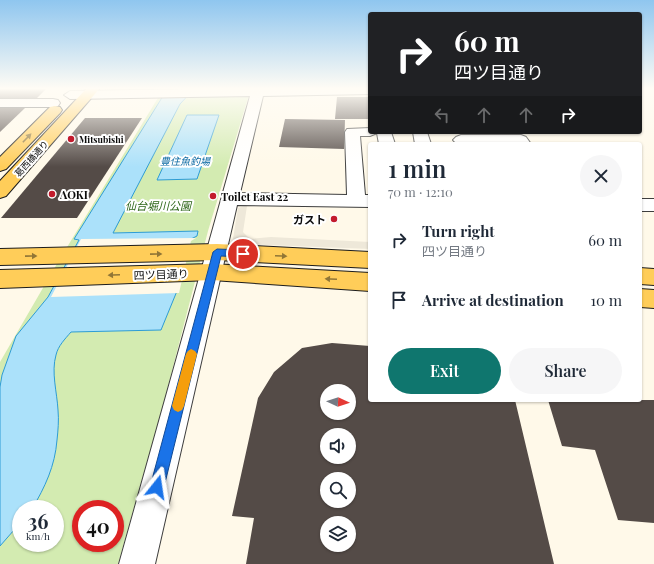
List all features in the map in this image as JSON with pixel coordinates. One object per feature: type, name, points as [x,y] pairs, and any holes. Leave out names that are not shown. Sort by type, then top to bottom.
[{"type":"main road","name":"葛西橋通り","points":[[0,166],[57,114]]},
{"type":"main road","name":"葛西橋通り","points":[[0,192],[63,114]]},
{"type":"main road","name":"四ツ目通り","points":[[0,257],[61,256],[206,263],[368,260]]},
{"type":"main road","name":"四ツ目通り","points":[[0,279],[49,277],[206,263],[368,282]]},
{"type":"main road","points":[[642,276],[654,277]]},
{"type":"main road","points":[[642,298],[654,299]]},
{"type":"street","points":[[137,564],[206,263],[230,199],[247,114]]},
{"type":"street","points":[[230,199],[363,201],[352,132],[368,132]]},
{"type":"street","points":[[461,140],[521,140],[522,142]]},
{"type":"street","points":[[642,205],[654,205]]},
{"type":"green space","name":"仙台堀川公園","points":[[148,114],[243,114],[208,231],[165,398],[124,543],[124,500],[72,500],[72,552],[121,552],[118,564],[0,564],[0,362],[58,262]]},
{"type":"shaded area","points":[[247,206],[243,232],[250,239],[271,237],[368,242],[368,249],[241,244],[233,239],[238,208]]},
{"type":"water","points":[[152,114],[175,114],[113,233],[198,231],[197,236],[189,240],[177,291],[161,330],[71,332],[62,343],[57,352],[54,368],[58,433],[52,467],[37,500],[12,500],[12,532],[0,546],[0,387],[2,375],[16,336],[48,297],[79,240],[74,239]]},
{"type":"water","name":"豊住魚釣場","points":[[187,115],[219,115],[197,179],[157,180]]},
{"type":"pier","points":[[196,238],[191,241],[179,293],[51,297],[81,239]]},
{"type":"building","points":[[0,114],[18,114],[0,132]]},
{"type":"building","points":[[335,114],[368,114],[368,119],[335,119]]},
{"type":"building","points":[[85,118],[142,118],[77,218],[1,218]]},
{"type":"building","points":[[285,119],[345,120],[344,149],[279,147]]},
{"type":"building","points":[[332,343],[368,346],[368,402],[515,402],[554,564],[246,564],[254,518],[232,516],[258,398],[274,372],[302,348]]},
{"type":"building","points":[[642,400],[654,400],[654,523],[618,520],[595,450],[562,446],[549,402],[642,402]]},
{"type":"slow traffic","points":[[178,406],[191,354]]},
{"type":"place","name":"Mitsubishi","points":[[71,139]]},
{"type":"place","name":"AOKI","points":[[52,194]]},
{"type":"place","name":"Toilet East 22","points":[[213,196]]},
{"type":"place","name":"ガスト","points":[[334,219]]},
{"type":"route","points":[[157,487],[217,252],[243,254]]}]
